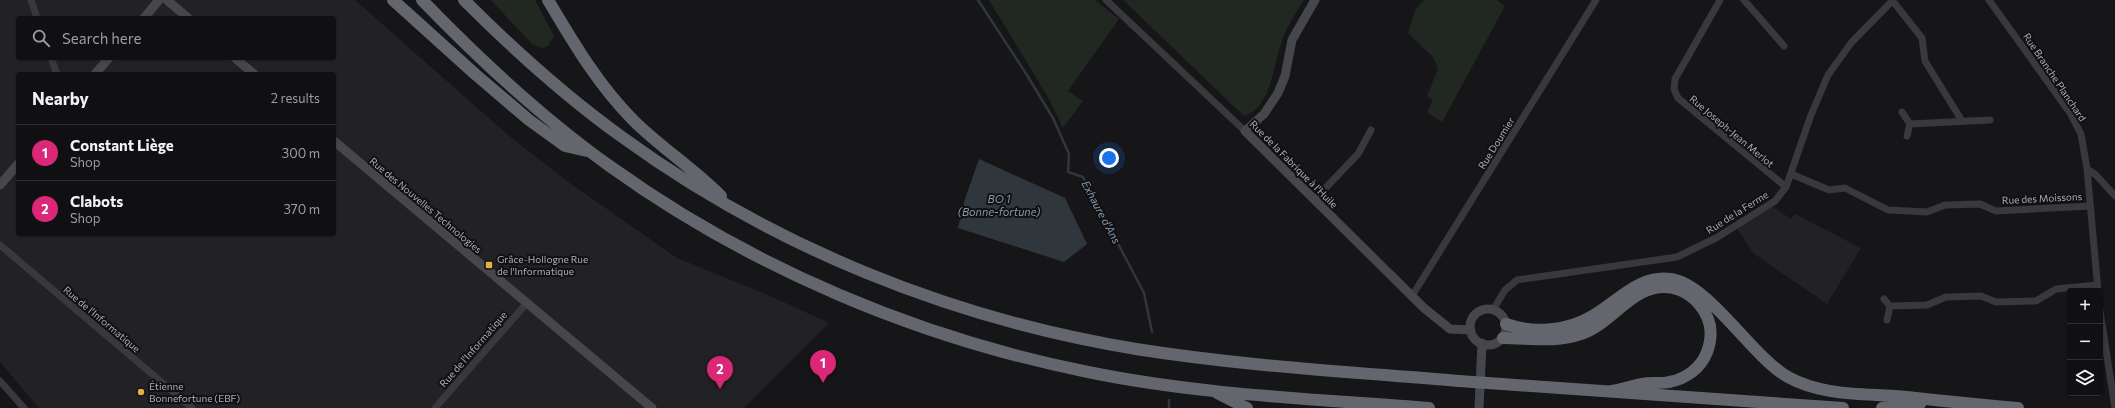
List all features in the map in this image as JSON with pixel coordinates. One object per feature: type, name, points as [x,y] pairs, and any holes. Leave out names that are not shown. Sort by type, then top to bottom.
[{"type":"highway","points":[[393,0],[475,74],[529,120],[565,146],[592,153]]},
{"type":"highway","points":[[422,0],[504,81],[592,153],[696,223],[773,264],[892,316],[1014,355],[1059,366],[1128,379],[1210,390],[1429,408]]},
{"type":"highway","points":[[464,0],[512,48],[568,96],[622,137],[696,186],[731,207],[796,241],[864,272],[946,304],[1012,323],[1127,347],[1207,359],[1459,381],[1843,408]]},
{"type":"highway","points":[[548,0],[588,64],[614,100],[643,130],[704,179],[731,207]]},
{"type":"highway","points":[[1506,324],[1531,330],[1562,328],[1593,316],[1634,287],[1647,280],[1671,279],[1683,283],[1700,295],[1772,365],[1787,376],[1804,385],[1838,392],[2018,408]]},
{"type":"highway","points":[[1503,338],[1568,338],[1583,334],[1596,327],[1640,293],[1659,286],[1674,288],[1688,294],[1698,302],[1705,312],[1711,334],[1710,345],[1705,358],[1697,368],[1682,378],[1668,382],[1643,384],[1612,391]]},
{"type":"highway","points":[[1210,390],[1247,408]]},
{"type":"highway","points":[[1882,408],[1941,402]]},
{"type":"street","points":[[31,0],[36,16]]},
{"type":"street","points":[[146,16],[159,0]]},
{"type":"street","points":[[167,0],[186,16]]},
{"type":"street","name":"Rue de la Fabrique à l'Huile","points":[[1106,0],[1245,131],[1412,296],[1450,329],[1471,330]]},
{"type":"street","points":[[1245,131],[1264,114],[1278,93],[1284,76],[1292,40],[1315,0]]},
{"type":"street","name":"Rue Doumier","points":[[1412,296],[1596,0]]},
{"type":"street","name":"Rue Joseph-Jean Merlot","points":[[1720,0],[1675,79],[1674,88],[1678,98],[1786,187]]},
{"type":"street","points":[[1744,0],[1784,46]]},
{"type":"street","points":[[1892,0],[1922,38],[1925,61],[1962,121]]},
{"type":"street","name":"Rue de la Ferme","points":[[1493,310],[1505,290],[1517,280],[1677,257],[1716,238],[1776,201],[1786,187],[1811,115],[1828,75],[1851,43],[1892,0]]},
{"type":"street","name":"Rue Branche Planchard","points":[[1989,0],[2070,113],[2081,134],[2087,169],[2097,288]]},
{"type":"street","points":[[52,60],[55,72]]},
{"type":"street","points":[[96,72],[106,60]]},
{"type":"street","points":[[237,60],[252,72]]},
{"type":"street","points":[[1902,112],[1910,124],[1907,136]]},
{"type":"street","points":[[1910,124],[1990,120]]},
{"type":"street","points":[[1314,200],[1358,154],[1371,130]]},
{"type":"street","name":"Rue des Nouvelles Technologies","points":[[336,143],[526,304],[652,408]]},
{"type":"street","points":[[0,185],[16,166]]},
{"type":"street","points":[[2087,169],[2096,175],[2115,196]]},
{"type":"street","name":"Rue des Moissons","points":[[1791,174],[1829,190],[1845,188],[1888,210],[1927,212],[1945,205],[1973,204],[1980,204],[1996,211],[2090,206]]},
{"type":"street","name":"Rue de l'Informatique","points":[[0,245],[192,408]]},
{"type":"street","points":[[1890,306],[1927,305],[1939,299],[1981,296],[1996,302],[2036,301],[2056,289],[2067,289]]},
{"type":"street","points":[[1884,299],[1890,306]]},
{"type":"street","name":"Rue de l'Informatique","points":[[435,408],[526,304]]},
{"type":"street","points":[[1887,320],[1890,306]]},
{"type":"street","points":[[1493,310],[1500,314],[1506,324],[1503,338],[1494,343],[1482,343],[1477,340],[1471,330],[1472,319],[1481,311],[1493,310]]},
{"type":"street","points":[[2102,324],[2115,408]]},
{"type":"street","points":[[1479,408],[1482,343]]},
{"type":"street","points":[[0,381],[24,408]]},
{"type":"shaded area","points":[[0,0],[355,0],[508,135],[567,181],[677,258],[768,295],[829,323],[744,408],[39,408],[0,362]]},
{"type":"shaded area","points":[[491,0],[535,0],[554,36],[548,46],[543,48],[532,44]]},
{"type":"shaded area","points":[[989,0],[1095,0],[1119,19],[1068,91],[1083,101],[1063,128],[1048,97]]},
{"type":"shaded area","points":[[1123,0],[1304,0],[1291,21],[1283,38],[1270,85],[1265,95],[1260,104],[1253,111],[1244,116]]},
{"type":"shaded area","points":[[1424,0],[1497,0],[1505,6],[1442,122],[1427,112],[1433,100],[1427,96],[1438,69],[1433,57],[1408,33],[1415,10]]},
{"type":"shaded area","points":[[1772,206],[1791,219],[1795,214],[1861,248],[1827,304],[1753,253],[1737,228]]},
{"type":"water","name":"BO 1 (Bonne-fortune)","points":[[979,159],[1065,198],[1087,244],[1064,262],[958,228],[965,199]]},
{"type":"waterway","name":"Exhaure d'Ans","points":[[978,0],[1053,118],[1069,154],[1068,172],[1083,177],[1144,293],[1152,332]]},
{"type":"waterway","name":"Exhaure d'Ans","points":[[1169,400],[1169,408]]},
{"type":"place","name":"Grâce-Hollogne Rue de l'Informatique","points":[[489,265]]},
{"type":"place","name":"Constant Liège","points":[[823,383]]},
{"type":"place","name":"Clabots","points":[[720,389]]},
{"type":"place","name":"Étienne Bonnefortune (EBF)","points":[[141,392]]}]
